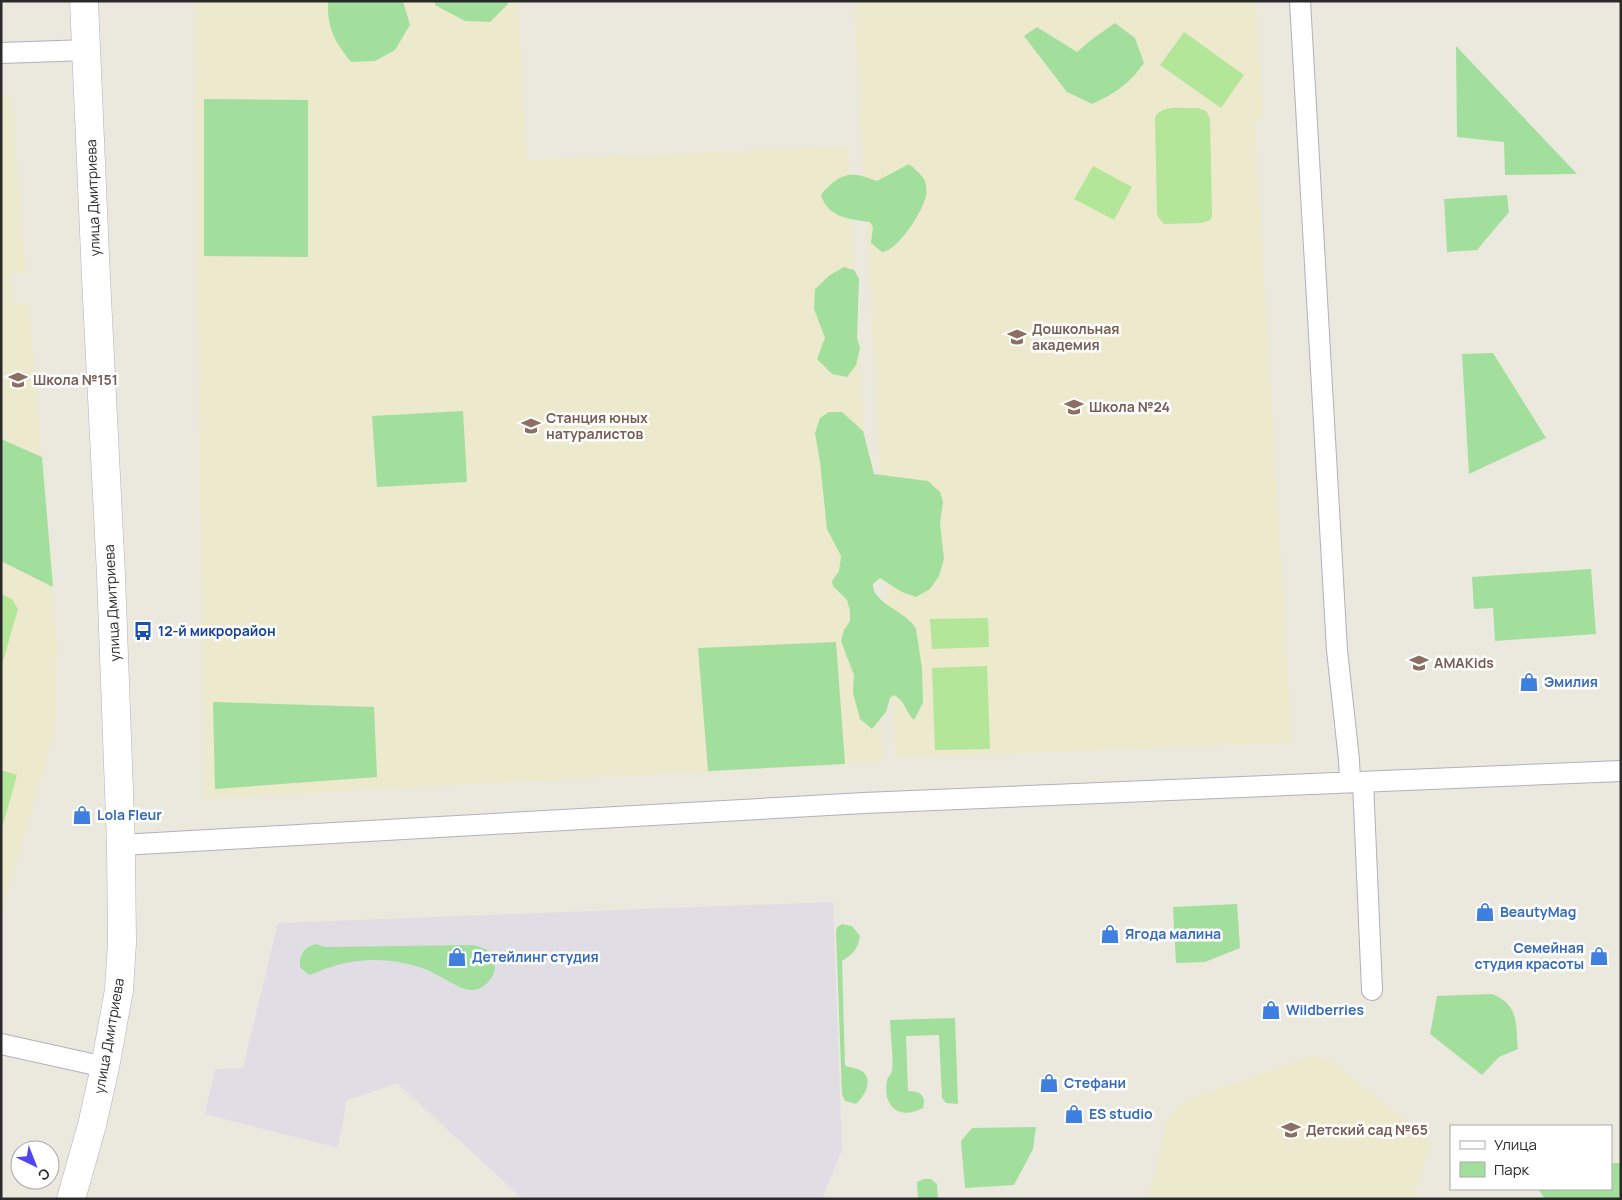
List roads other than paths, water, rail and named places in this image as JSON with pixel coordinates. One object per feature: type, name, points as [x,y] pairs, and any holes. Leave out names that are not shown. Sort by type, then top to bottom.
[{"type":"main road","name":"улица Дмитриева","points":[[71,1199],[92,1125],[105,1067],[119,990],[122,943],[121,844],[112,574],[96,278],[84,1]]},
{"type":"street","points":[[1300,1],[1337,650],[1349,760],[1356,782],[1372,990]]},
{"type":"street","points":[[1,53],[87,50]]},
{"type":"street","points":[[121,844],[873,802],[1621,771]]},
{"type":"street","points":[[1,1044],[105,1067]]},
{"type":"place","name":"Дошкольная академия","points":[[1017,337]]},
{"type":"place","name":"Школа №151","points":[[18,380]]},
{"type":"place","name":"Школа №24","points":[[1074,407]]},
{"type":"place","name":"Станция юных натуралистов","points":[[531,426]]},
{"type":"place","name":"12-й микрорайон","points":[[143,631]]},
{"type":"place","name":"AMAKids","points":[[1419,663]]},
{"type":"place","name":"Эмилия","points":[[1529,682]]},
{"type":"place","name":"Lola Fleur","points":[[82,815]]},
{"type":"place","name":"BeautyMag","points":[[1485,912]]},
{"type":"place","name":"Ягода малина","points":[[1110,934]]},
{"type":"place","name":"Семейная студия красоты","points":[[1599,956]]},
{"type":"place","name":"Детейлинг студия","points":[[457,957]]},
{"type":"place","name":"Wildberries","points":[[1271,1010]]},
{"type":"place","name":"Стефани","points":[[1049,1083]]},
{"type":"place","name":"ES studio","points":[[1074,1114]]},
{"type":"place","name":"Детский сад №65","points":[[1291,1130]]}]
